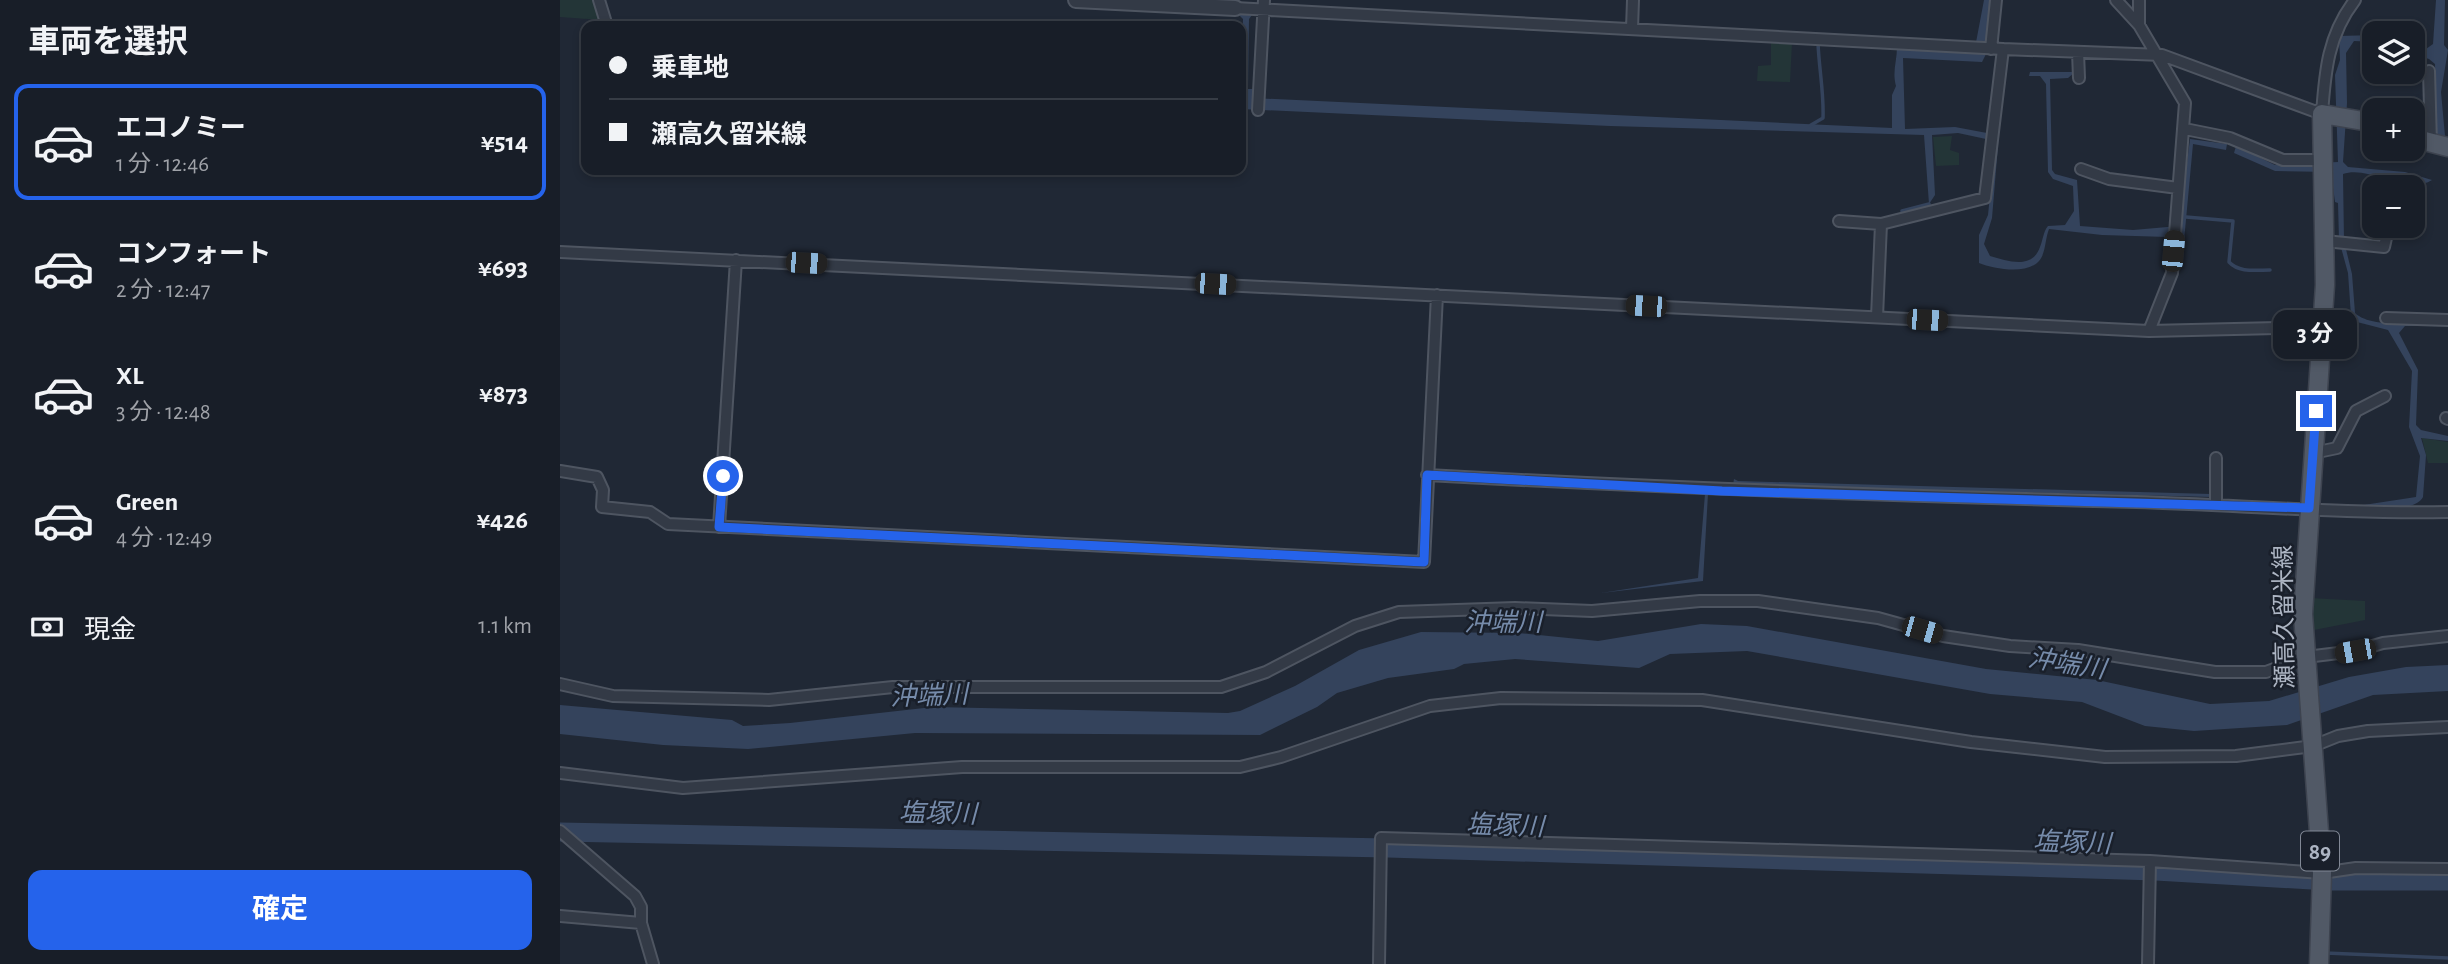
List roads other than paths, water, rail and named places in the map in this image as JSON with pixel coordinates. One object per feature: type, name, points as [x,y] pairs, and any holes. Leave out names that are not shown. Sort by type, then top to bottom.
[{"type":"main road","points":[[2322,114],[2362,121]]},
{"type":"main road","name":"瀬高久留米線","points":[[2319,964],[2322,873],[2307,661],[2304,573],[2322,327],[2325,241],[2322,114]]},
{"type":"street","points":[[599,0],[605,21]]},
{"type":"street","points":[[1076,0],[1235,8],[1261,6],[1997,49],[2155,54],[2180,60],[2322,114],[2326,61],[2340,20],[2356,0]]},
{"type":"street","points":[[1632,29],[1633,0]]},
{"type":"street","points":[[1839,220],[1881,224],[1932,209],[1985,198],[1997,49],[1996,0]]},
{"type":"street","points":[[2116,0],[2139,25],[2185,103],[2172,273],[2150,331]]},
{"type":"street","points":[[2139,0],[2139,25]]},
{"type":"street","points":[[1258,110],[1261,6]]},
{"type":"street","points":[[2078,52],[2079,78]]},
{"type":"street","points":[[2429,71],[2439,146]]},
{"type":"street","points":[[2185,129],[2230,138],[2283,160],[2321,160]]},
{"type":"street","points":[[2081,169],[2109,179],[2178,188]]},
{"type":"street","points":[[1877,317],[1881,224]]},
{"type":"street","points":[[2325,241],[2384,247],[2386,238]]},
{"type":"street","points":[[560,252],[2150,331],[2322,327]]},
{"type":"street","points":[[719,527],[736,260]]},
{"type":"street","points":[[560,471],[597,477],[603,490],[602,507],[650,512],[668,524],[1424,562],[1437,295]]},
{"type":"street","points":[[2386,318],[2448,320]]},
{"type":"street","points":[[2313,453],[2337,448],[2356,411],[2380,402],[2385,396]]},
{"type":"street","points":[[2216,458],[2216,505]]},
{"type":"street","points":[[1427,475],[1735,491],[2309,508],[2361,514],[2448,512]]},
{"type":"street","points":[[560,684],[613,696],[769,700],[892,687],[1221,687],[1266,672],[1354,626],[1399,612],[1515,608],[1592,611],[1700,601],[1758,601],[1878,618],[1943,636],[2010,646],[2078,650],[2216,672],[2266,672],[2394,641],[2448,636]]},
{"type":"street","points":[[560,773],[683,788],[962,767],[1240,767],[1281,757],[1430,706],[1501,698],[1665,698],[1713,701],[1983,744],[2105,757],[2236,757],[2368,731],[2448,727]]},
{"type":"street","points":[[560,831],[635,896],[653,964]]},
{"type":"street","points":[[1379,964],[1381,838],[2150,861],[2322,873],[2356,868],[2448,869]]},
{"type":"street","points":[[2148,964],[2150,861]]},
{"type":"street","points":[[560,916],[641,923]]},
{"type":"water","points":[[1984,0],[1991,0],[1986,54],[1982,62],[1903,58],[1905,129],[1955,127],[1987,133],[1986,139],[1958,133],[1932,135],[1935,195],[1929,204],[1924,135],[1610,126],[1246,109],[1246,21],[1239,15],[1252,15],[1249,19],[1248,89],[1253,89],[1253,98],[1892,128],[1897,47],[1974,53]]},
{"type":"water","points":[[2436,0],[2445,0],[2444,45],[2448,50],[2441,92],[2445,136],[2436,136],[2435,64],[2425,58],[2425,49],[2433,44]]},
{"type":"water","points":[[2362,35],[2362,41],[2354,41],[2346,53],[2347,103],[2343,162],[2348,167],[2415,175],[2372,175],[2354,172],[2343,174],[2344,241],[2352,274],[2355,313],[2363,318],[2385,323],[2448,323],[2448,326],[2405,326],[2399,333],[2418,370],[2416,425],[2421,430],[2448,436],[2448,441],[2421,438],[2426,455],[2423,497],[2411,506],[2402,508],[2357,506],[2416,497],[2420,456],[2409,427],[2412,371],[2388,330],[2357,322],[2351,316],[2348,273],[2339,240],[2338,203],[2335,202],[2331,172],[2275,171],[2234,153],[2236,146],[2275,165],[2338,162],[2335,75],[2340,60],[2339,36]]},
{"type":"water","points":[[2030,72],[2075,72],[2068,78],[2050,79],[2052,170],[2055,174],[2077,180],[2080,226],[2133,230],[2179,226],[2190,139],[2227,144],[2226,150],[2193,144],[2184,241],[2168,237],[2102,235],[2049,229],[2043,254],[2034,265],[2010,270],[1979,263],[1979,235],[1988,215],[1995,146],[1998,146],[1992,218],[1984,244],[1990,256],[2019,262],[2031,259],[2040,247],[2048,226],[2065,225],[2074,211],[2073,186],[2053,179],[2048,172],[2046,84],[2040,76],[2029,76]]},
{"type":"water","points":[[1734,479],[2211,494],[2211,497],[1733,485]]},
{"type":"water","points":[[1705,494],[1708,494],[1703,581],[1601,593],[1698,578]]},
{"type":"water","name":"沖端川","points":[[1701,624],[1747,626],[1986,669],[2097,680],[2210,704],[2269,701],[2349,677],[2406,667],[2448,665],[2448,691],[2373,695],[2287,725],[2194,731],[2145,726],[2082,702],[1990,694],[1747,651],[1670,654],[1639,668],[1515,659],[1464,664],[1454,669],[1388,678],[1337,693],[1317,707],[1260,735],[915,733],[748,749],[663,745],[560,734],[560,705],[732,720],[743,726],[933,707],[1228,713],[1240,711],[1295,686],[1359,650],[1421,632],[1518,633],[1598,641]]},
{"type":"waterway","points":[[1811,125],[1823,118],[1818,43]]},
{"type":"waterway","points":[[1902,211],[1929,204]]},
{"type":"waterway","points":[[2186,217],[2233,221],[2229,262],[2243,269],[2270,270]]},
{"type":"waterway","name":"塩塚川","points":[[560,832],[1388,848],[2156,871],[2329,881],[2448,881]]},
{"type":"waterway","points":[[2325,953],[2448,958]]}]
